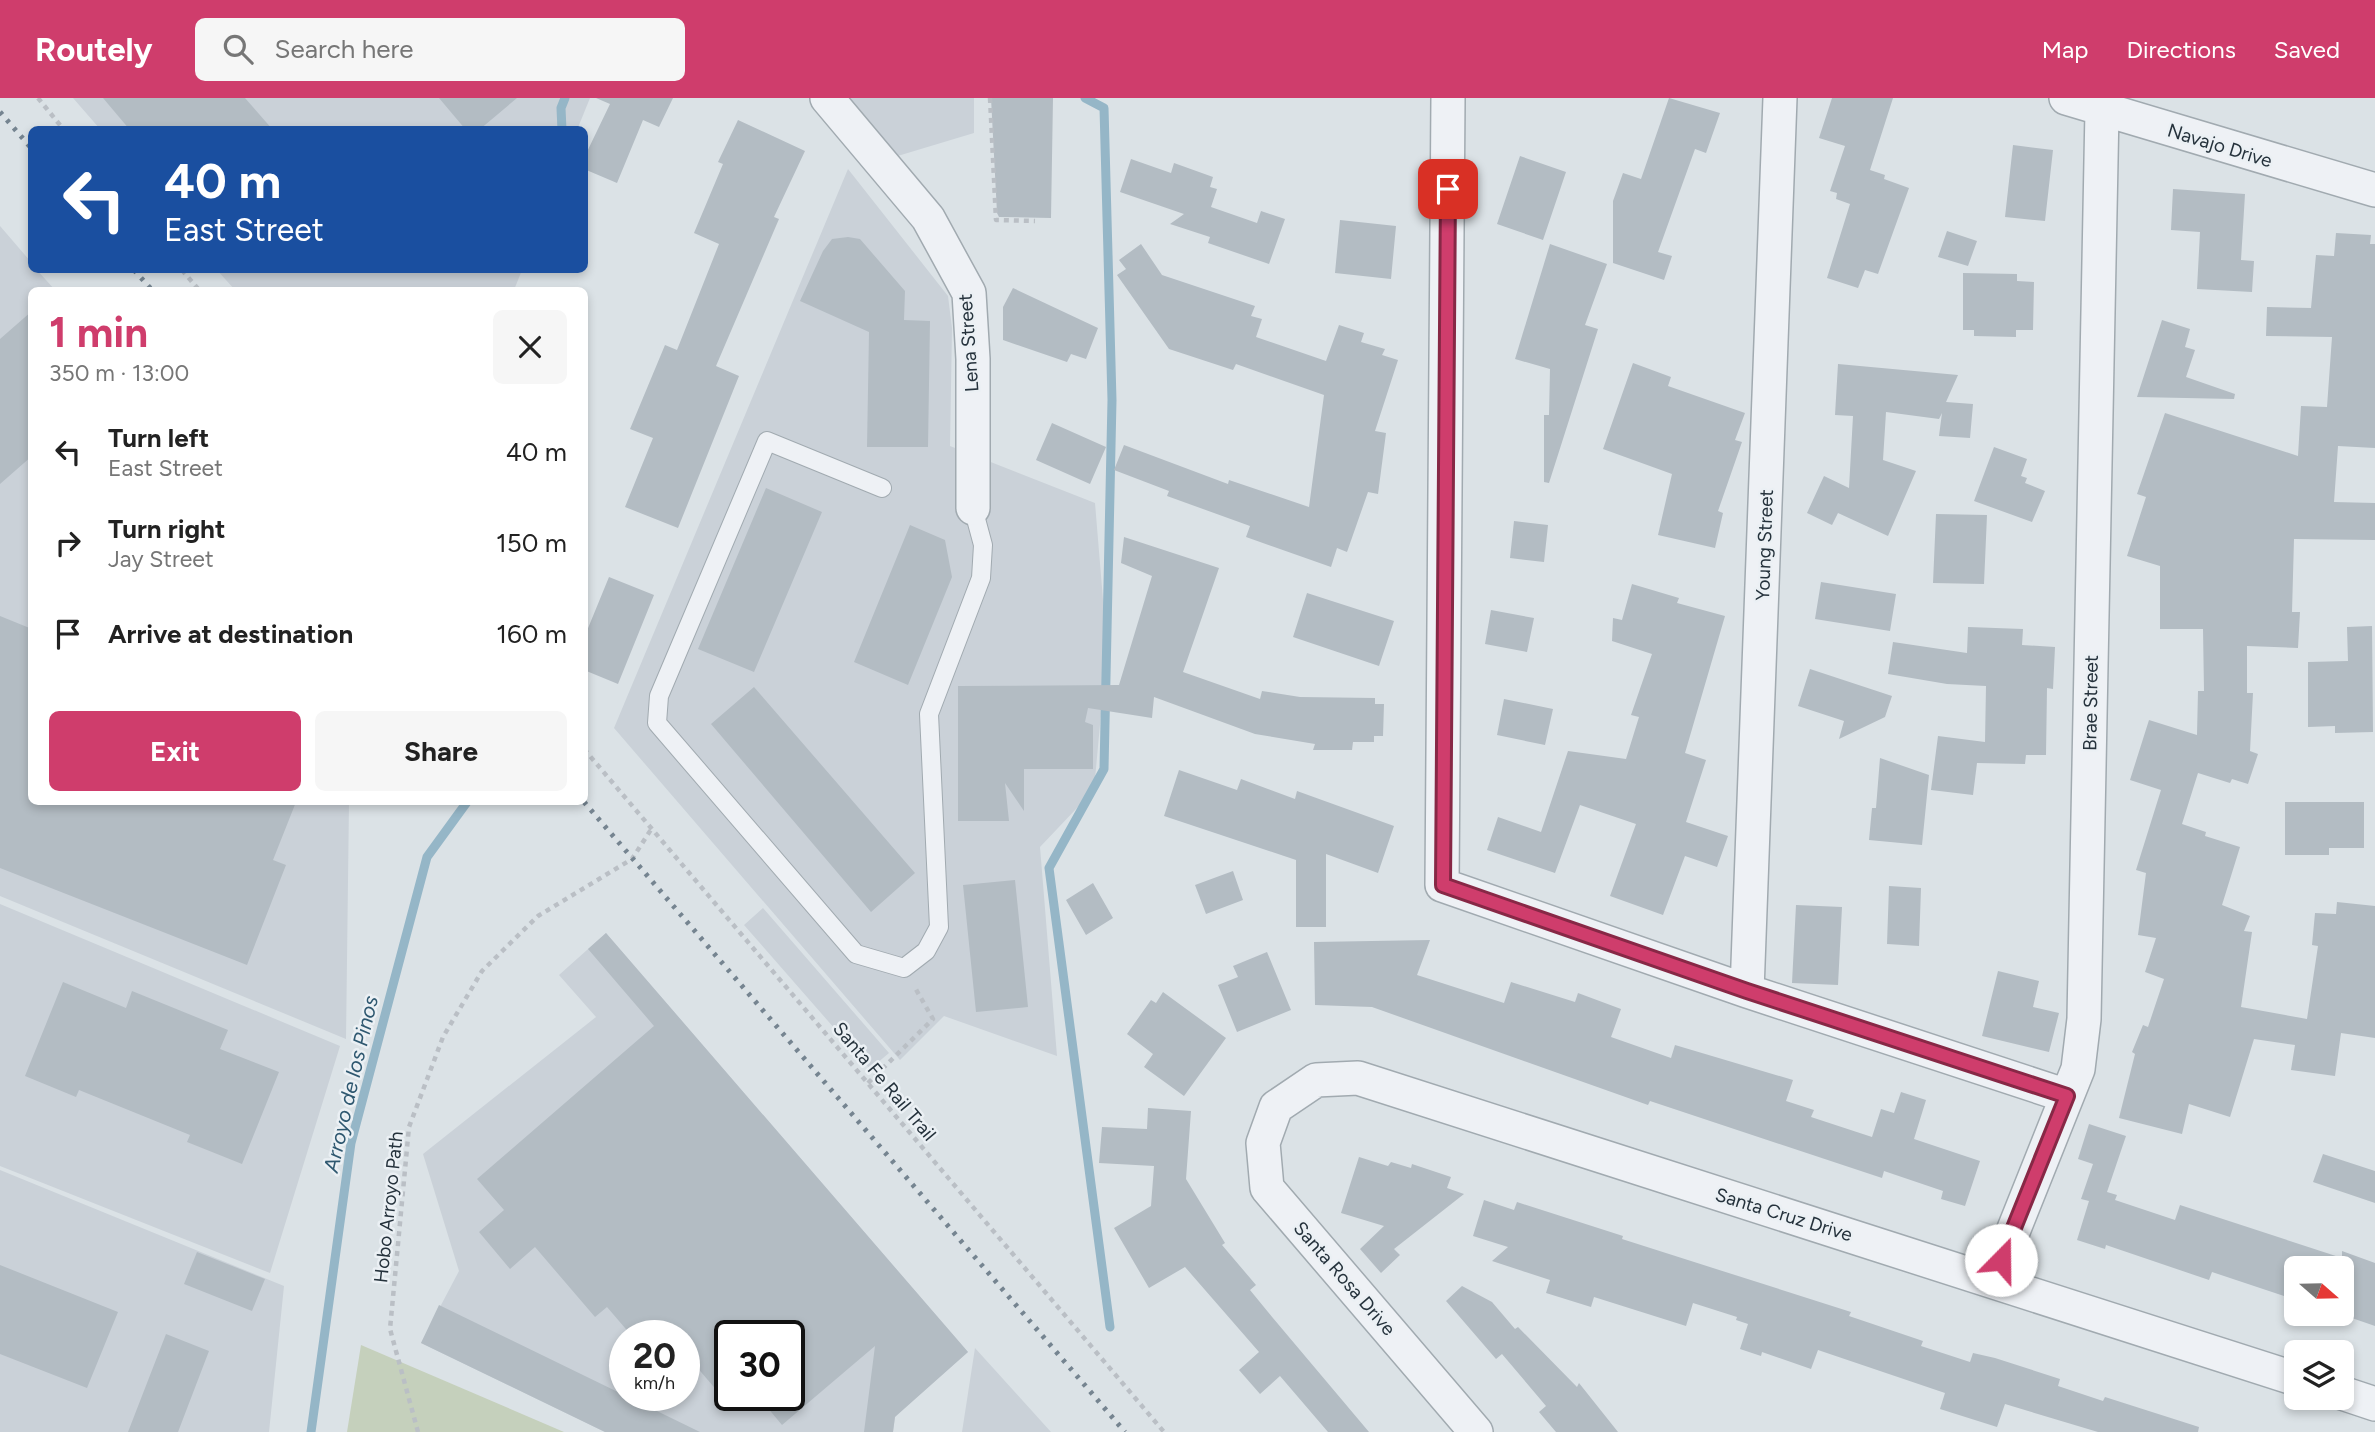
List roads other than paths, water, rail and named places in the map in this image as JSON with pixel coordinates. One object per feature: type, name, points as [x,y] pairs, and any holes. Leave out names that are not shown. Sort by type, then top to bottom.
[{"type":"street","name":"Lena Street","points":[[827,98],[929,218],[969,293],[973,359],[973,508]]},
{"type":"street","points":[[1448,98],[1443,885],[1747,991],[2067,1096]]},
{"type":"street","name":"Young Street","points":[[1747,991],[1780,98]]},
{"type":"street","name":"Navajo Drive","points":[[2066,98],[2375,190]]},
{"type":"street","name":"Brae Street","points":[[1994,1279],[2078,1069],[2084,1019],[2102,110]]},
{"type":"street","name":"Santa Cruz Drive","points":[[1276,1107],[1316,1080],[1357,1078],[1994,1279],[2066,1306],[2284,1375]]},
{"type":"street","name":"Santa Rosa Drive","points":[[1276,1107],[1263,1143],[1267,1188],[1476,1432]]},
{"type":"street","points":[[2354,1397],[2375,1404]]},
{"type":"lane","points":[[883,488],[767,441],[659,696],[657,723],[856,954],[904,968],[926,951],[939,927],[929,714],[981,578],[983,545],[973,508]]},
{"type":"waterway","name":"Arroyo de los Pinos","points":[[562,126],[561,108],[565,98]]},
{"type":"waterway","points":[[1085,98],[1104,108],[1112,400],[1104,769],[1049,868],[1110,1327]]},
{"type":"waterway","name":"Arroyo de los Pinos","points":[[311,1432],[351,1143],[427,857],[465,805]]},
{"type":"railway","points":[[0,112],[28,144]]},
{"type":"railway","points":[[137,273],[149,287]]},
{"type":"railway","points":[[587,805],[1125,1432]]}]
